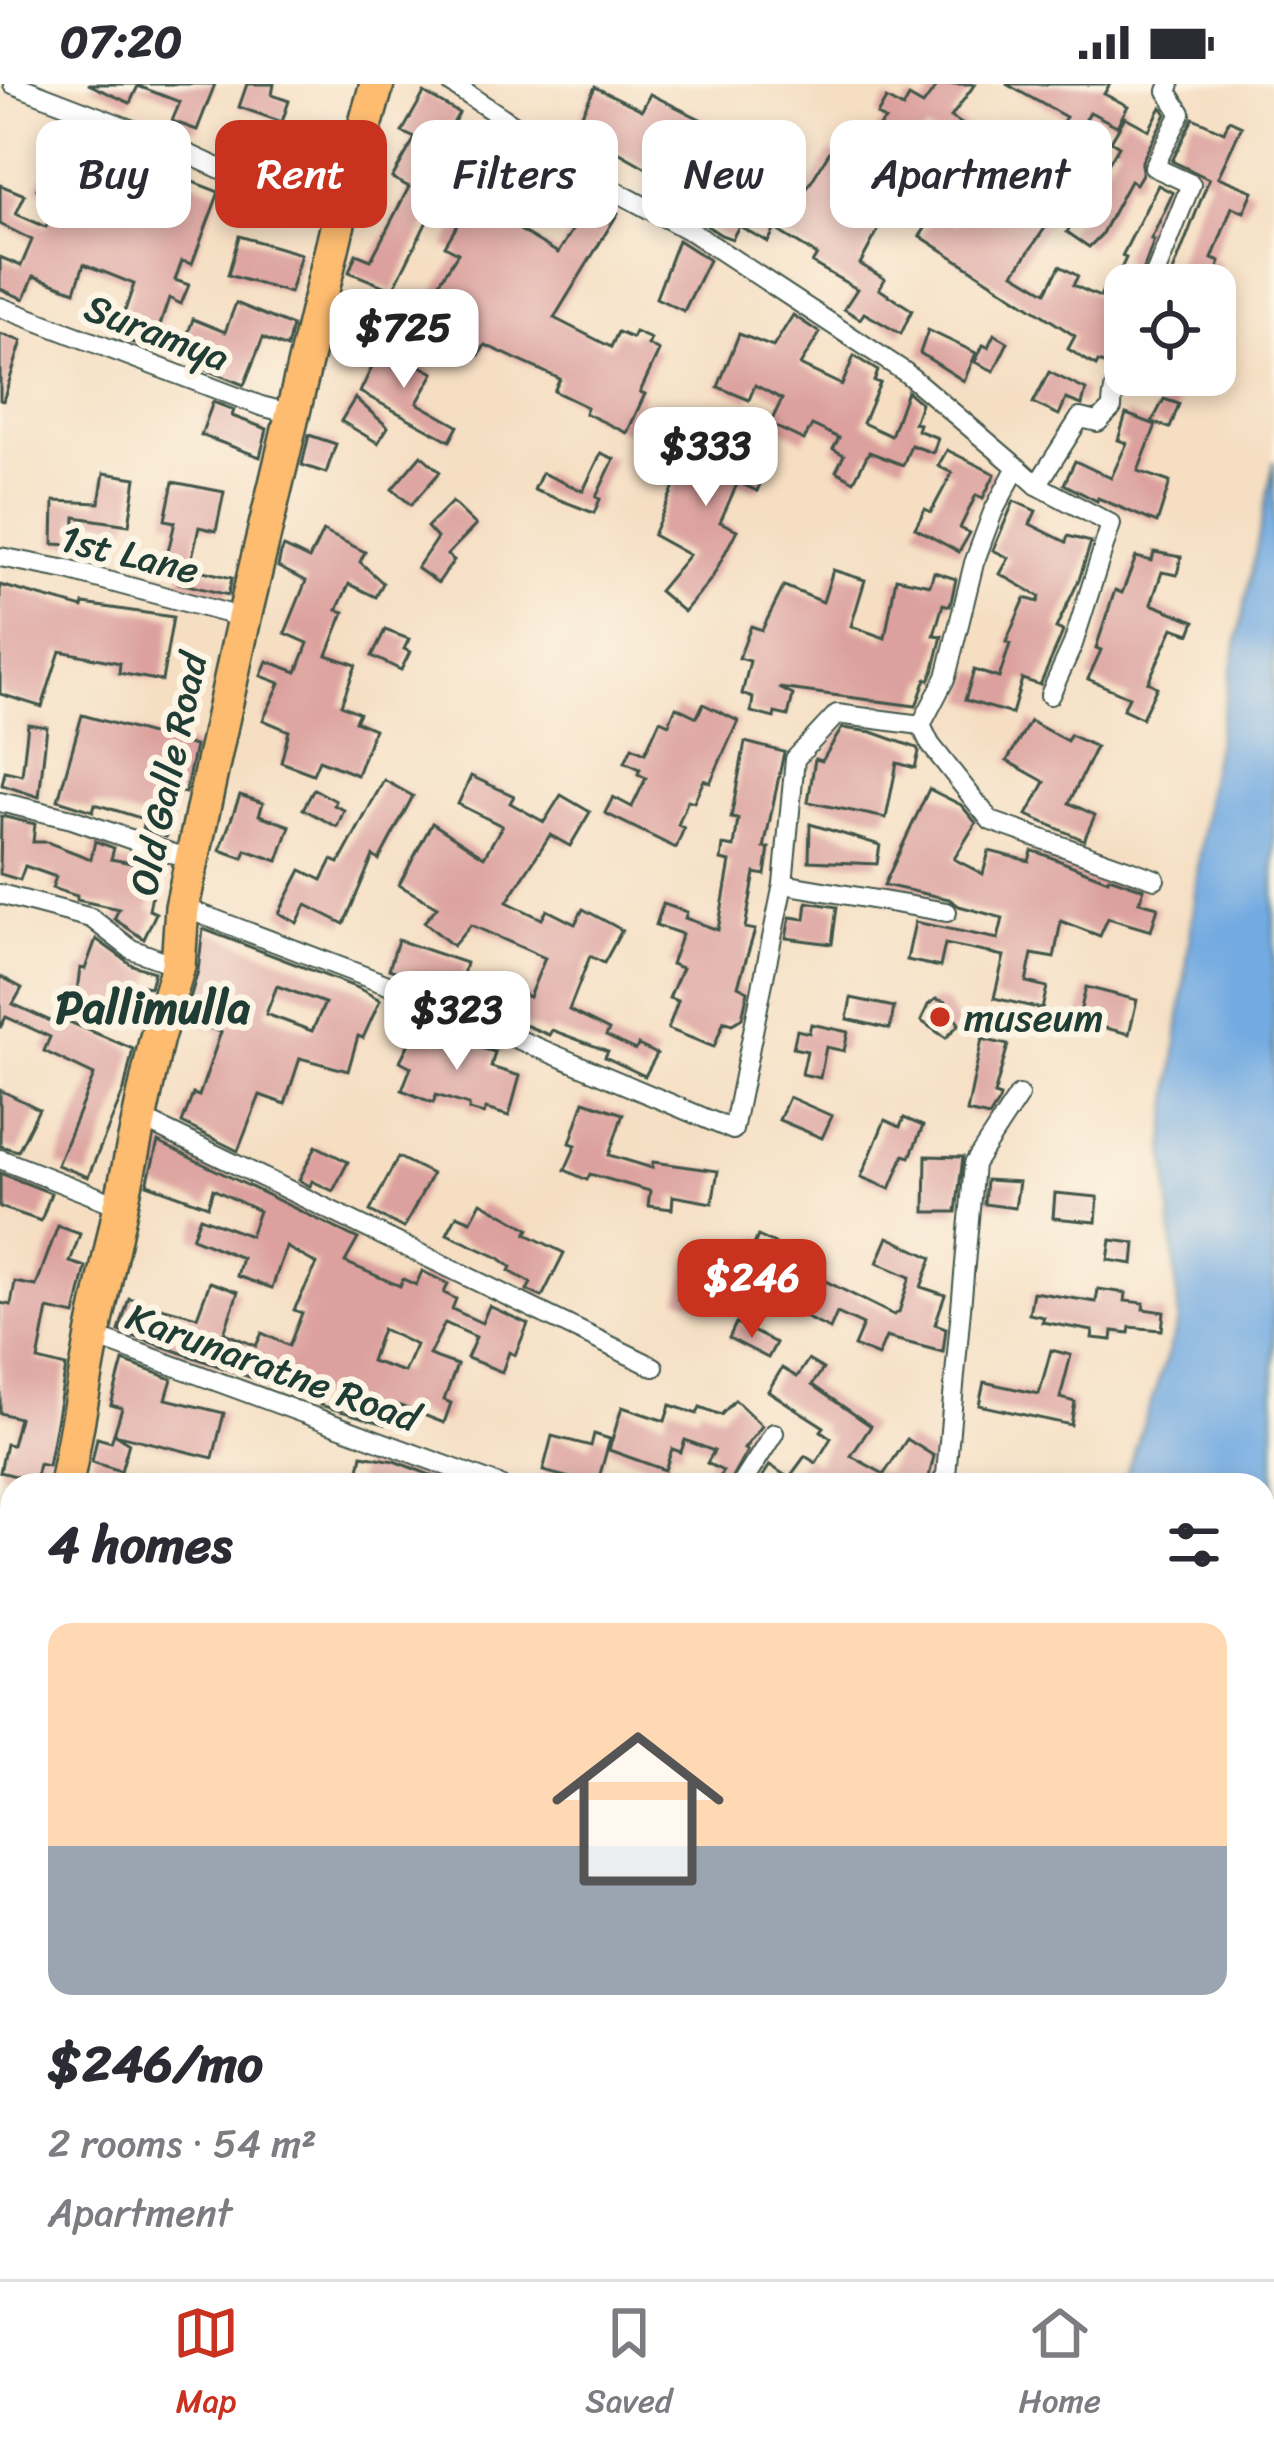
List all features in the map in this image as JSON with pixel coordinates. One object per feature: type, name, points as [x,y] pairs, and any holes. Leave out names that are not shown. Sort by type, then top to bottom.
[{"type":"highway","name":"Old Galle Road","points":[[367,120],[377,84]]},
{"type":"highway","name":"Old Galle Road","points":[[68,1473],[155,1041],[178,966],[191,860],[337,228]]},
{"type":"street","points":[[13,84],[215,166]]},
{"type":"street","points":[[452,84],[604,185],[692,232],[905,372],[1037,485],[1111,524],[1073,644],[1050,695]]},
{"type":"street","points":[[1159,264],[1191,184],[1154,167],[1181,113],[1163,86]]},
{"type":"street","name":"Suramya","points":[[0,307],[292,414]]},
{"type":"street","points":[[1037,485],[1080,418],[1098,422],[1112,408],[1112,396]]},
{"type":"street","points":[[921,725],[946,677],[974,563],[1017,467]]},
{"type":"street","name":"1st Lane","points":[[0,557],[67,570],[244,618]]},
{"type":"street","points":[[182,907],[401,990],[733,1130],[783,884],[795,759],[837,714],[921,725]]},
{"type":"street","points":[[921,725],[991,821],[1155,879]]},
{"type":"street","points":[[0,802],[73,819],[191,860]]},
{"type":"street","points":[[783,884],[947,912]]},
{"type":"street","points":[[0,895],[91,919],[131,949],[178,966]]},
{"type":"street","points":[[946,1473],[974,1164],[1018,1096]]},
{"type":"street","points":[[140,1118],[654,1367]]},
{"type":"street","points":[[0,1159],[123,1207]]},
{"type":"street","name":"Karunaratne Road","points":[[93,1336],[466,1473]]},
{"type":"street","points":[[749,1473],[774,1433]]},
{"type":"water","points":[[1274,461],[1274,1473],[1127,1473],[1179,1321],[1165,1143],[1208,785]]},
{"type":"building","points":[[88,84],[215,84],[197,130],[191,128],[191,120],[172,120],[180,102],[138,86],[130,103]]},
{"type":"building","points":[[247,84],[274,84],[272,95],[289,101],[283,120],[239,107]]},
{"type":"building","points":[[938,84],[975,84],[951,117],[956,120],[885,120],[877,115],[886,99],[903,108],[909,97],[923,105]]},
{"type":"building","points":[[1006,84],[1110,84],[1104,94],[1128,106],[1117,126],[1090,112],[1085,120],[1064,120],[1066,117]]},
{"type":"building","points":[[595,87],[642,110],[650,94],[702,120],[642,120],[642,165],[618,152],[618,120],[579,120]]},
{"type":"building","points":[[424,93],[459,113],[455,120],[411,120],[411,136],[402,132]]},
{"type":"building","points":[[1161,107],[1166,114],[1142,161],[1142,174],[1136,184],[1130,181],[1112,215],[1112,158],[1119,146],[1112,139],[1125,117],[1149,130]]},
{"type":"building","points":[[1193,118],[1224,132],[1229,120],[1242,126],[1218,177],[1253,191],[1244,212],[1232,207],[1212,259],[1219,264],[1176,264],[1209,179],[1172,161]]},
{"type":"building","points":[[411,145],[411,228],[424,228],[393,290],[349,272],[356,254],[371,260],[409,187],[392,178]]},
{"type":"building","points":[[830,151],[830,228],[879,228],[860,264],[885,279],[879,289],[912,310],[901,334],[864,313],[860,319],[844,309],[857,289],[812,263],[817,255],[775,229],[768,242],[743,228],[806,228],[806,186]]},
{"type":"building","points":[[191,181],[215,190],[215,203],[192,264],[182,261],[175,280],[189,285],[181,304],[169,298],[152,349],[116,337],[134,284],[84,264],[75,291],[34,276],[24,299],[0,289],[0,257],[21,266],[32,240],[0,224],[0,185],[25,195],[16,214],[36,223],[36,228],[191,228]]},
{"type":"building","points":[[1158,185],[1173,193],[1145,264],[1123,264],[1126,258],[1122,256]]},
{"type":"building","points":[[456,228],[516,228],[558,253],[574,228],[609,228],[554,318],[611,347],[618,332],[632,338],[635,332],[651,339],[648,345],[659,351],[627,433],[585,413],[587,407],[554,391],[560,379],[485,345],[479,355],[418,316],[458,253],[445,246]]},
{"type":"building","points":[[710,228],[738,228],[732,239]]},
{"type":"building","points":[[925,228],[1045,228],[1014,273],[1046,292],[1060,266],[1078,276],[1073,285],[1100,297],[1104,287],[1104,364],[1096,366],[1068,349],[1075,336],[920,236]]},
{"type":"building","points":[[1069,228],[1105,228],[1089,247],[1067,232]]},
{"type":"building","points":[[239,236],[301,254],[290,293],[228,275]]},
{"type":"building","points":[[678,240],[709,260],[684,311],[656,298]]},
{"type":"building","points":[[236,303],[292,326],[287,348],[263,338],[244,385],[194,365],[201,348],[185,342],[193,319],[225,332]]},
{"type":"building","points":[[793,315],[820,333],[800,365],[842,385],[854,356],[878,371],[874,381],[880,383],[863,423],[891,436],[907,391],[921,403],[914,423],[919,424],[917,430],[938,438],[933,453],[911,445],[903,465],[869,452],[854,481],[836,471],[844,455],[833,449],[839,438],[812,425],[804,440],[770,424],[782,399],[755,385],[749,400],[718,387],[739,334],[773,347]]},
{"type":"building","points":[[928,330],[976,353],[964,381],[920,353]]},
{"type":"building","points":[[0,334],[22,341],[3,401],[0,400]]},
{"type":"building","points":[[994,334],[1008,342],[994,371],[975,362]]},
{"type":"building","points":[[382,346],[434,373],[417,403],[458,426],[450,441],[360,392]]},
{"type":"building","points":[[1049,372],[1086,390],[1082,405],[1066,399],[1059,415],[1033,403]]},
{"type":"building","points":[[355,398],[388,427],[378,443],[341,421]]},
{"type":"building","points":[[1164,399],[1179,404],[1170,428],[1152,422]]},
{"type":"building","points":[[213,402],[234,410],[232,416],[267,429],[260,457],[201,435]]},
{"type":"building","points":[[1126,414],[1156,425],[1138,471],[1170,482],[1157,523],[1064,484],[1075,461],[1111,478],[1127,443],[1118,440]]},
{"type":"building","points":[[735,418],[765,432],[751,469],[764,475],[757,491],[738,482],[720,522],[737,530],[712,578],[684,612],[659,591],[689,555],[653,535],[679,475],[667,470],[676,452],[702,464],[709,449],[715,451],[722,445]]},
{"type":"building","points":[[309,435],[336,444],[326,473],[302,465]]},
{"type":"building","points":[[947,450],[995,474],[983,498],[976,495],[960,528],[970,533],[959,552],[915,528],[925,509],[931,512],[952,473],[938,466]]},
{"type":"building","points":[[601,453],[614,459],[596,497],[600,499],[594,513],[534,490],[542,473],[583,491]]},
{"type":"building","points":[[421,455],[440,472],[411,505],[392,489]]},
{"type":"building","points":[[104,473],[136,478],[129,525],[75,517],[74,545],[53,544],[54,501],[99,503]]},
{"type":"building","points":[[173,482],[224,492],[216,531],[199,527],[191,562],[167,556],[175,522],[165,520]]},
{"type":"building","points":[[1014,501],[1036,511],[1030,524],[1066,542],[1068,536],[1091,542],[1056,628],[1063,631],[1040,685],[1022,679],[1012,714],[965,700],[974,670],[999,678],[1010,644],[1006,642],[1025,598],[1038,602],[1040,597],[1000,574],[1009,558],[993,550]]},
{"type":"building","points":[[452,502],[476,525],[447,555],[454,560],[438,583],[417,568],[437,538],[427,527]]},
{"type":"building","points":[[323,531],[365,552],[360,562],[383,583],[376,597],[349,584],[337,610],[344,612],[327,655],[356,665],[341,705],[359,713],[355,721],[374,729],[357,775],[319,760],[313,774],[281,762],[289,731],[263,720],[280,683],[261,676],[267,661],[297,672],[308,643],[285,633],[306,581],[278,567],[281,553],[284,547],[309,559]]},
{"type":"building","points":[[1154,552],[1181,557],[1177,575],[1162,572],[1151,604],[1195,621],[1190,634],[1173,628],[1148,682],[1157,687],[1142,718],[1123,709],[1129,697],[1088,679],[1101,650],[1096,648],[1115,590],[1122,593],[1136,557],[1152,561]]},
{"type":"building","points":[[183,566],[232,578],[228,595],[179,583]]},
{"type":"building","points":[[833,570],[865,580],[851,626],[885,638],[896,578],[930,585],[934,572],[956,579],[950,606],[943,604],[934,635],[942,636],[933,672],[916,706],[779,688],[793,695],[788,716],[751,712],[753,698],[742,694],[750,661],[739,658],[751,626],[762,630],[784,586],[823,602]]},
{"type":"building","points":[[0,585],[83,608],[84,604],[173,617],[162,681],[119,673],[120,663],[60,651],[42,707],[0,694]]},
{"type":"building","points":[[385,630],[409,639],[404,649],[410,652],[401,670],[372,656]]},
{"type":"building","points":[[703,704],[738,721],[710,783],[704,780],[694,802],[688,800],[678,825],[684,828],[676,848],[605,813],[613,797],[632,807],[646,778],[625,762],[632,747],[645,753],[660,720],[669,724],[676,707],[697,717]]},
{"type":"building","points":[[82,715],[195,746],[185,793],[176,791],[166,837],[142,829],[144,819],[95,804],[93,811],[58,800]]},
{"type":"building","points":[[1030,721],[1067,741],[1070,735],[1096,747],[1069,803],[1095,815],[1084,840],[1027,815],[1045,782],[1007,761]]},
{"type":"building","points":[[28,724],[47,727],[39,797],[2,785],[5,771],[22,775]]},
{"type":"building","points":[[842,728],[872,732],[919,752],[915,768],[897,763],[886,818],[808,802],[815,759],[822,761]]},
{"type":"building","points":[[745,742],[784,752],[764,848],[769,848],[765,875],[755,873],[745,928],[755,930],[738,986],[748,991],[742,1018],[732,1024],[724,1021],[714,1047],[668,1029],[678,1001],[669,998],[682,968],[671,964],[682,934],[656,925],[663,904],[718,930],[730,862],[721,860],[723,845],[734,847],[738,819],[731,818]]},
{"type":"building","points":[[471,776],[514,796],[510,803],[544,822],[561,795],[590,812],[570,846],[550,835],[507,902],[542,919],[547,910],[575,924],[583,909],[622,930],[604,963],[590,956],[569,1010],[609,1030],[606,1036],[657,1054],[645,1076],[605,1057],[608,1051],[508,1018],[519,993],[529,997],[545,958],[471,925],[453,946],[424,922],[437,907],[399,885],[432,823],[484,857],[502,826],[458,804]]},
{"type":"building","points":[[384,780],[413,796],[379,860],[373,856],[344,924],[306,905],[297,923],[279,913],[301,870],[322,880],[332,860],[339,863]]},
{"type":"building","points":[[314,789],[344,810],[337,827],[303,809]]},
{"type":"building","points":[[929,789],[961,805],[976,823],[954,859],[983,874],[989,851],[1029,861],[1032,851],[1144,889],[1139,902],[1158,907],[1151,931],[1108,918],[1100,936],[1061,921],[1054,958],[1032,954],[1026,982],[1047,987],[1042,1009],[994,998],[1004,956],[945,944],[940,967],[907,960],[915,922],[998,939],[1003,918],[949,899],[884,885]]},
{"type":"building","points":[[240,795],[263,803],[259,815],[290,826],[278,861],[246,850],[243,858],[220,850]]},
{"type":"building","points":[[1,816],[35,824],[33,842],[47,842],[91,859],[95,841],[114,848],[111,859],[157,868],[149,910],[156,913],[144,939],[114,919],[119,909],[77,900],[77,896],[52,888],[56,877],[25,866],[20,880],[0,874]]},
{"type":"building","points":[[810,824],[880,845],[877,864],[809,861]]},
{"type":"building","points":[[807,902],[837,907],[832,944],[786,938],[790,917],[805,919]]},
{"type":"building","points":[[203,929],[380,1000],[363,1038],[358,1036],[348,1071],[300,1058],[285,1104],[260,1095],[238,1151],[182,1123],[193,1094],[199,1096],[221,1032],[184,1019],[198,971]],"holes":[[[277,986],[325,1003],[312,1031],[266,1014]]]},
{"type":"building","points":[[96,939],[132,965],[154,972],[150,987],[139,985],[133,1022],[67,1010],[70,990],[77,991],[80,968],[85,969]]},
{"type":"building","points":[[398,940],[466,963],[458,994],[389,969]]},
{"type":"building","points":[[0,976],[22,988],[13,1004],[64,1027],[65,1020],[133,1049],[124,1090],[88,1177],[57,1165],[94,1075],[44,1051],[50,1037],[6,1017],[0,1028]]},
{"type":"building","points":[[1086,987],[1137,1000],[1129,1034],[1078,1021]]},
{"type":"building","points":[[851,998],[894,1007],[890,1029],[847,1019]]},
{"type":"building","name":"museum","points":[[936,999],[946,1002],[959,1024],[946,1038],[921,1021]]},
{"type":"building","points":[[427,1023],[454,1036],[452,1040],[495,1052],[491,1067],[520,1076],[509,1116],[469,1110],[469,1105],[436,1095],[433,1103],[402,1090],[411,1067],[400,1061],[413,1035],[420,1039]]},
{"type":"building","points":[[811,1024],[848,1032],[844,1051],[826,1047],[820,1078],[802,1074],[807,1051],[793,1048],[797,1030],[809,1033]]},
{"type":"building","points":[[982,1039],[1008,1045],[994,1095],[999,1101],[989,1117],[967,1112]]},
{"type":"building","points":[[0,1090],[39,1109],[18,1151],[0,1146]]},
{"type":"building","points":[[789,1097],[832,1116],[822,1138],[779,1120]]},
{"type":"building","points":[[584,1101],[623,1114],[609,1155],[652,1168],[653,1162],[718,1171],[712,1203],[673,1196],[672,1209],[648,1206],[650,1191],[590,1174],[587,1180],[565,1170],[576,1145],[570,1143]]},
{"type":"building","points":[[904,1118],[923,1126],[890,1189],[861,1177],[885,1120],[900,1127]]},
{"type":"building","points":[[158,1142],[358,1239],[345,1262],[400,1286],[403,1279],[416,1285],[422,1271],[448,1284],[444,1293],[456,1299],[452,1309],[482,1323],[489,1306],[528,1324],[502,1372],[467,1358],[476,1337],[445,1323],[429,1355],[457,1365],[444,1400],[451,1403],[444,1423],[398,1405],[391,1426],[320,1405],[323,1396],[272,1377],[269,1384],[119,1331],[129,1298],[197,1317],[210,1282],[238,1292],[224,1333],[256,1346],[262,1333],[289,1346],[302,1313],[294,1310],[317,1264],[286,1247],[272,1288],[237,1276],[242,1258],[192,1238],[200,1217],[250,1236],[259,1211],[213,1189],[208,1206],[147,1184]],"holes":[[[382,1329],[416,1345],[404,1372],[371,1361]]]},
{"type":"building","points":[[316,1146],[348,1162],[333,1191],[299,1180]]},
{"type":"building","points":[[926,1156],[963,1157],[956,1212],[925,1212]]},
{"type":"building","points":[[398,1157],[432,1174],[404,1228],[370,1211]]},
{"type":"building","points":[[0,1173],[51,1193],[41,1221],[0,1207]]},
{"type":"building","points":[[986,1180],[1019,1182],[1015,1208],[984,1204]]},
{"type":"building","points":[[1055,1193],[1098,1197],[1096,1222],[1053,1218]]},
{"type":"building","points":[[481,1202],[529,1229],[526,1234],[564,1253],[542,1297],[527,1290],[531,1283],[509,1271],[511,1267],[499,1258],[447,1234],[457,1215],[471,1221]]},
{"type":"building","points":[[58,1226],[80,1234],[70,1262],[86,1267],[75,1315],[48,1309],[38,1360],[66,1367],[48,1466],[39,1464],[37,1473],[4,1473],[0,1472],[6,1444],[12,1445],[19,1418],[0,1413],[0,1303],[11,1305],[15,1282],[36,1286]]},
{"type":"building","points":[[758,1236],[803,1257],[795,1275],[750,1254]]},
{"type":"building","points":[[888,1237],[932,1258],[921,1287],[945,1295],[935,1324],[946,1328],[943,1352],[886,1337],[878,1356],[854,1346],[863,1325],[837,1313],[830,1329],[792,1311],[809,1273],[894,1315],[899,1312],[910,1277],[877,1263]]},
{"type":"building","points":[[1111,1240],[1135,1243],[1133,1264],[1108,1260]]},
{"type":"building","points":[[689,1259],[725,1269],[713,1309],[678,1299]]},
{"type":"building","points":[[1098,1289],[1126,1293],[1125,1301],[1164,1312],[1162,1330],[1130,1327],[1129,1333],[1113,1331],[1112,1340],[1092,1338],[1093,1331],[1042,1322],[1044,1317],[1029,1314],[1033,1292],[1096,1302]]},
{"type":"building","points":[[736,1323],[776,1343],[768,1358],[729,1338]]},
{"type":"building","points":[[1051,1350],[1071,1355],[1060,1398],[1075,1402],[1071,1425],[979,1405],[984,1382],[1039,1394]]},
{"type":"building","points":[[808,1360],[823,1369],[812,1385],[871,1426],[851,1456],[882,1473],[793,1473],[805,1456],[816,1463],[831,1438],[821,1431],[824,1427],[768,1391],[782,1368],[797,1377]]},
{"type":"building","points":[[123,1361],[172,1379],[166,1399],[224,1413],[213,1458],[114,1434],[122,1408],[111,1405]]},
{"type":"building","points":[[735,1400],[762,1426],[744,1449],[735,1473],[722,1473],[707,1463],[714,1451],[685,1440],[681,1452],[672,1449],[665,1470],[609,1450],[622,1407],[665,1421],[670,1405],[697,1414],[700,1407],[721,1415]]},
{"type":"building","points":[[114,1434],[129,1443],[121,1471],[92,1462],[97,1438],[111,1442]]},
{"type":"building","points":[[594,1434],[610,1439],[600,1473],[543,1471],[552,1436],[591,1446]]},
{"type":"building","points":[[907,1439],[934,1456],[930,1473],[885,1473]]},
{"type":"building","points":[[362,1455],[425,1473],[358,1473]]},
{"type":"place","name":"museum","points":[[940,1017]]},
{"type":"district","name":"Pallimulla","points":[[153,1008]]}]
